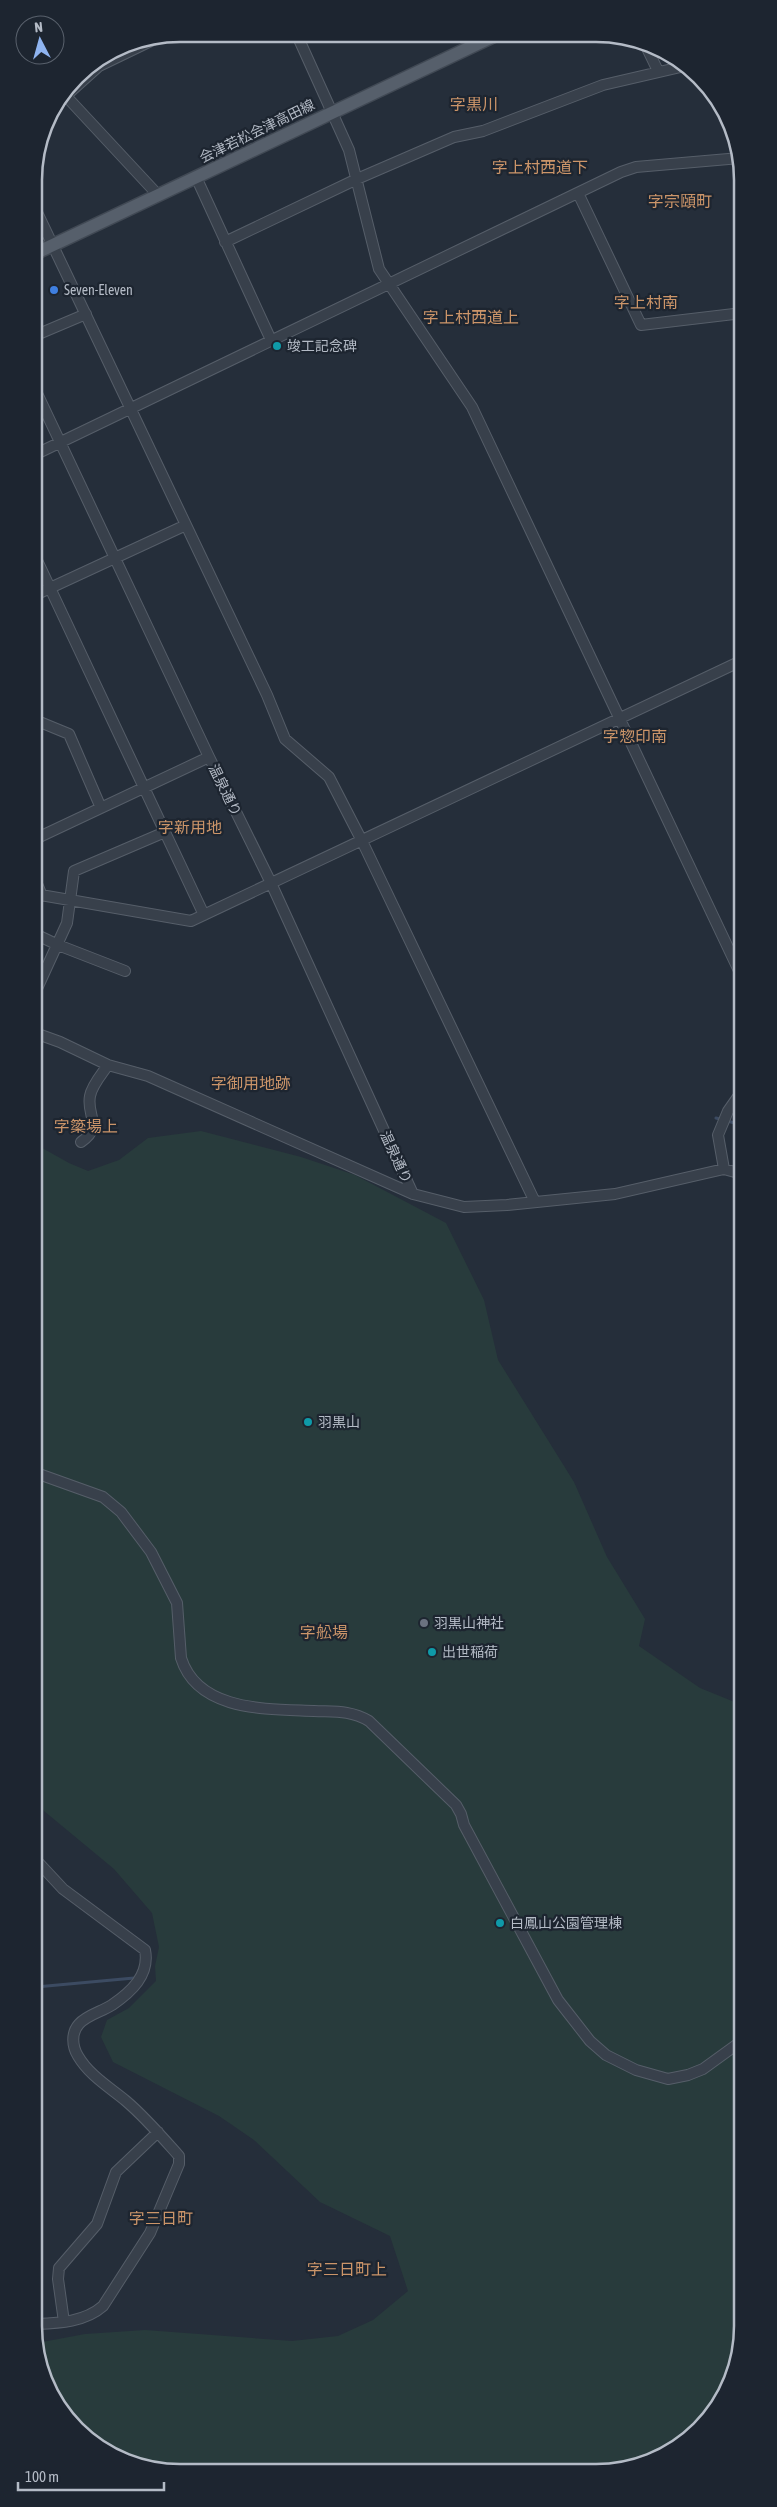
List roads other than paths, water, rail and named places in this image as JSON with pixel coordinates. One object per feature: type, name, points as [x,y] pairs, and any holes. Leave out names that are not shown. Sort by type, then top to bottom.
[{"type":"main road","name":"会津若松会津高田線","points":[[43,250],[479,43]]},
{"type":"street","points":[[301,43],[349,150],[377,264],[472,407],[734,960]]},
{"type":"street","points":[[650,54],[658,71]]},
{"type":"street","points":[[225,242],[356,179],[464,134],[483,131],[596,87],[675,68]]},
{"type":"street","points":[[68,101],[158,195]]},
{"type":"street","points":[[43,450],[578,193],[636,167],[733,159]]},
{"type":"street","points":[[196,177],[271,340]]},
{"type":"street","points":[[578,193],[641,325],[734,314]]},
{"type":"street","points":[[43,226],[267,695],[285,739],[329,777],[362,841],[535,1202]]},
{"type":"street","points":[[43,332],[86,314]]},
{"type":"street","name":"温泉通り","points":[[43,406],[209,757],[271,883],[413,1194]]},
{"type":"street","points":[[43,591],[186,525]]},
{"type":"street","points":[[43,573],[204,915]]},
{"type":"street","points":[[43,896],[191,921],[734,663]]},
{"type":"street","points":[[43,723],[69,734],[101,808]]},
{"type":"street","points":[[43,835],[209,757]]},
{"type":"street","points":[[43,976],[67,923],[74,871],[166,832]]},
{"type":"street","points":[[43,938],[125,971]]},
{"type":"street","points":[[43,1036],[108,1065],[148,1076],[413,1194],[464,1207],[615,1194],[724,1169],[734,1172]]},
{"type":"street","points":[[81,1142],[88,1137],[94,1128],[90,1096],[108,1065]]},
{"type":"street","points":[[724,1169],[718,1135],[728,1111],[734,1102]]},
{"type":"street","points":[[43,1476],[103,1497],[121,1512],[151,1552],[177,1603],[181,1658],[184,1667],[203,1690],[216,1698],[242,1705],[287,1710],[339,1711],[360,1716],[382,1733],[456,1805],[464,1825],[558,2000],[590,2041],[606,2056],[636,2070],[668,2079],[688,2076],[703,2069],[734,2047]]},
{"type":"street","points":[[43,1868],[63,1889],[145,1950],[147,1959],[139,1982],[112,2005],[80,2023],[74,2031],[73,2043],[78,2056],[92,2073],[127,2102],[158,2132],[179,2156],[179,2164],[150,2233],[103,2306],[94,2314],[64,2322],[43,2324]]},
{"type":"street","points":[[64,2322],[58,2279],[59,2268],[97,2224],[116,2172],[158,2132]]},
{"type":"waterway","points":[[716,1118],[734,1123]]},
{"type":"waterway","points":[[43,1986],[134,1978]]},
{"type":"place","name":"Seven-Eleven","points":[[54,290]]},
{"type":"place","name":"竣工記念碑","points":[[277,346]]},
{"type":"place","name":"羽黒山","points":[[308,1422]]},
{"type":"place","name":"羽黒山神社","points":[[424,1623]]},
{"type":"place","name":"出世稲荷","points":[[432,1652]]},
{"type":"place","name":"白鳳山公園管理棟","points":[[500,1923]]},
{"type":"district","name":"字黒川","points":[[474,104]]},
{"type":"district","name":"字上村西道下","points":[[540,167]]},
{"type":"district","name":"字宗頤町","points":[[680,201]]},
{"type":"district","name":"字上村南","points":[[646,302]]},
{"type":"district","name":"字上村西道上","points":[[471,317]]},
{"type":"district","name":"字惣印南","points":[[635,736]]},
{"type":"district","name":"字新用地","points":[[190,827]]},
{"type":"district","name":"字御用地跡","points":[[251,1083]]},
{"type":"district","name":"字簗場上","points":[[86,1126]]},
{"type":"district","name":"字舩場","points":[[324,1632]]},
{"type":"district","name":"字三日町","points":[[161,2218]]},
{"type":"district","name":"字三日町上","points":[[347,2269]]}]
